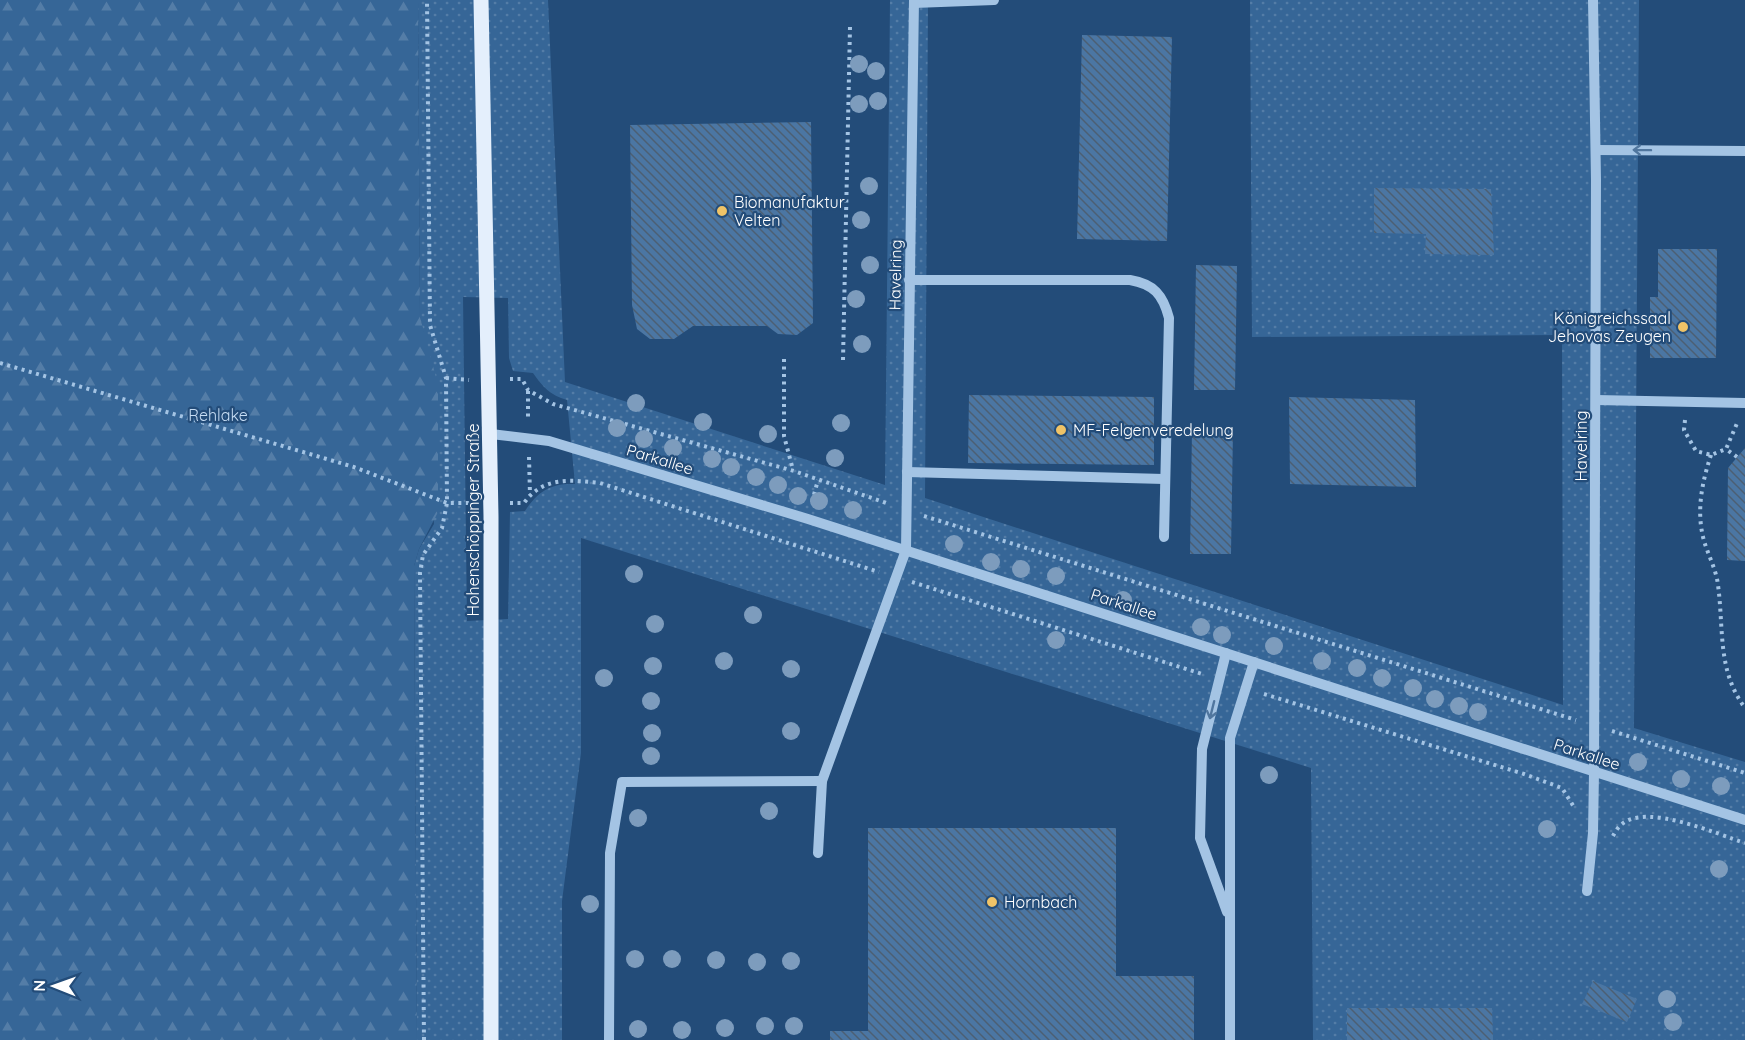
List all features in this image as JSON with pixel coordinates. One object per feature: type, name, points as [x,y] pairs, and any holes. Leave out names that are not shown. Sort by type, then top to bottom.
[{"type":"main road","name":"Hohenschöppinger Straße","points":[[481,0],[490,379],[491,1040]]},
{"type":"street","points":[[914,2],[994,0]]},
{"type":"street","name":"Havelring","points":[[1587,891],[1593,833],[1594,772],[1596,150],[1593,0]]},
{"type":"street","name":"Havelring","points":[[906,550],[914,2]]},
{"type":"street","points":[[1596,150],[1745,151]]},
{"type":"street","points":[[909,280],[1130,280],[1146,283],[1157,290],[1165,303],[1168,318],[1168,434],[1164,478],[1164,537]]},
{"type":"street","points":[[1596,400],[1743,403]]},
{"type":"street","name":"Parkallee","points":[[490,434],[528,436],[549,441],[906,550],[1745,820]]},
{"type":"street","points":[[907,471],[1164,478]]},
{"type":"street","points":[[818,853],[822,781],[906,550]]},
{"type":"street","points":[[1226,653],[1202,749],[1200,838],[1230,920]]},
{"type":"street","points":[[1230,1040],[1230,738],[1254,662]]},
{"type":"street","points":[[609,1040],[610,853],[621,782],[822,781]]},
{"type":"path","points":[[424,1040],[420,573],[423,555],[442,528],[447,503],[446,378],[430,325],[427,0]]},
{"type":"path","points":[[843,360],[850,27]]},
{"type":"path","points":[[784,359],[784,436],[794,471]]},
{"type":"path","points":[[0,363],[354,467],[447,503],[465,503]]},
{"type":"path","points":[[446,378],[522,379],[528,390],[553,404],[794,471],[906,510],[1745,773]]},
{"type":"path","points":[[1686,402],[1684,430],[1696,451],[1711,455],[1726,449],[1737,428],[1743,403]]},
{"type":"path","points":[[1737,428],[1745,427]]},
{"type":"path","points":[[1726,449],[1737,457]]},
{"type":"path","points":[[1711,455],[1701,484],[1701,531],[1718,581],[1723,660],[1732,691],[1745,708]]},
{"type":"path","points":[[512,503],[524,503],[530,495],[552,481],[600,483],[1219,680]]},
{"type":"path","points":[[1246,689],[1524,774],[1562,788],[1575,809]]},
{"type":"path","points":[[1593,833],[1612,837],[1623,823],[1643,816],[1665,818],[1745,843]]},
{"type":"green space","name":"Rehlake","points":[[0,0],[418,0],[420,317],[438,385],[438,512],[419,549],[414,566],[417,1040],[0,1040]]},
{"type":"green space","points":[[418,0],[548,0],[565,382],[885,485],[890,0],[928,0],[925,498],[1563,705],[1562,335],[1252,337],[1250,0],[1639,0],[1634,728],[1745,762],[1745,1040],[1313,1040],[1311,768],[581,538],[581,753],[562,901],[562,1040],[417,1040],[414,566],[419,549],[434,524],[424,335],[420,317]],"holes":[[[463,297],[508,298],[509,358],[513,371],[533,373],[547,390],[567,400],[575,484],[552,487],[540,493],[525,511],[510,512],[508,619],[467,621]]]},
{"type":"building","points":[[1082,35],[1172,37],[1167,241],[1077,239]]},
{"type":"building","name":"Biomanufaktur Velten","points":[[811,122],[813,323],[797,335],[778,334],[767,326],[693,326],[674,339],[650,339],[637,329],[632,305],[630,125]]},
{"type":"building","points":[[1374,188],[1491,189],[1494,255],[1425,254],[1426,234],[1374,233]]},
{"type":"building","name":"Königreichssaal Jehovas Zeugen","points":[[1658,249],[1717,249],[1716,358],[1650,358],[1650,297],[1658,297]]},
{"type":"building","points":[[1196,265],[1237,266],[1235,390],[1194,390]]},
{"type":"building","name":"MF-Felgenveredelung","points":[[969,395],[1154,397],[1154,465],[968,463]]},
{"type":"building","points":[[1289,397],[1415,400],[1416,487],[1290,484]]},
{"type":"building","points":[[1192,430],[1233,430],[1231,554],[1190,554]]},
{"type":"building","points":[[1745,448],[1745,561],[1727,560],[1728,468]]},
{"type":"building","name":"Hornbach","points":[[868,828],[1116,828],[1116,976],[1194,976],[1194,1040],[830,1040],[830,1031],[868,1031]]},
{"type":"building","points":[[1593,981],[1637,999],[1627,1022],[1582,1004]]},
{"type":"building","points":[[1347,1008],[1492,1008],[1493,1040],[1347,1040]]},
{"type":"place","name":"Biomanufaktur Velten","points":[[722,211]]},
{"type":"place","name":"Königreichssaal Jehovas Zeugen","points":[[1683,327]]},
{"type":"place","name":"MF-Felgenveredelung","points":[[1061,430]]},
{"type":"place","name":"Hornbach","points":[[992,902]]}]
